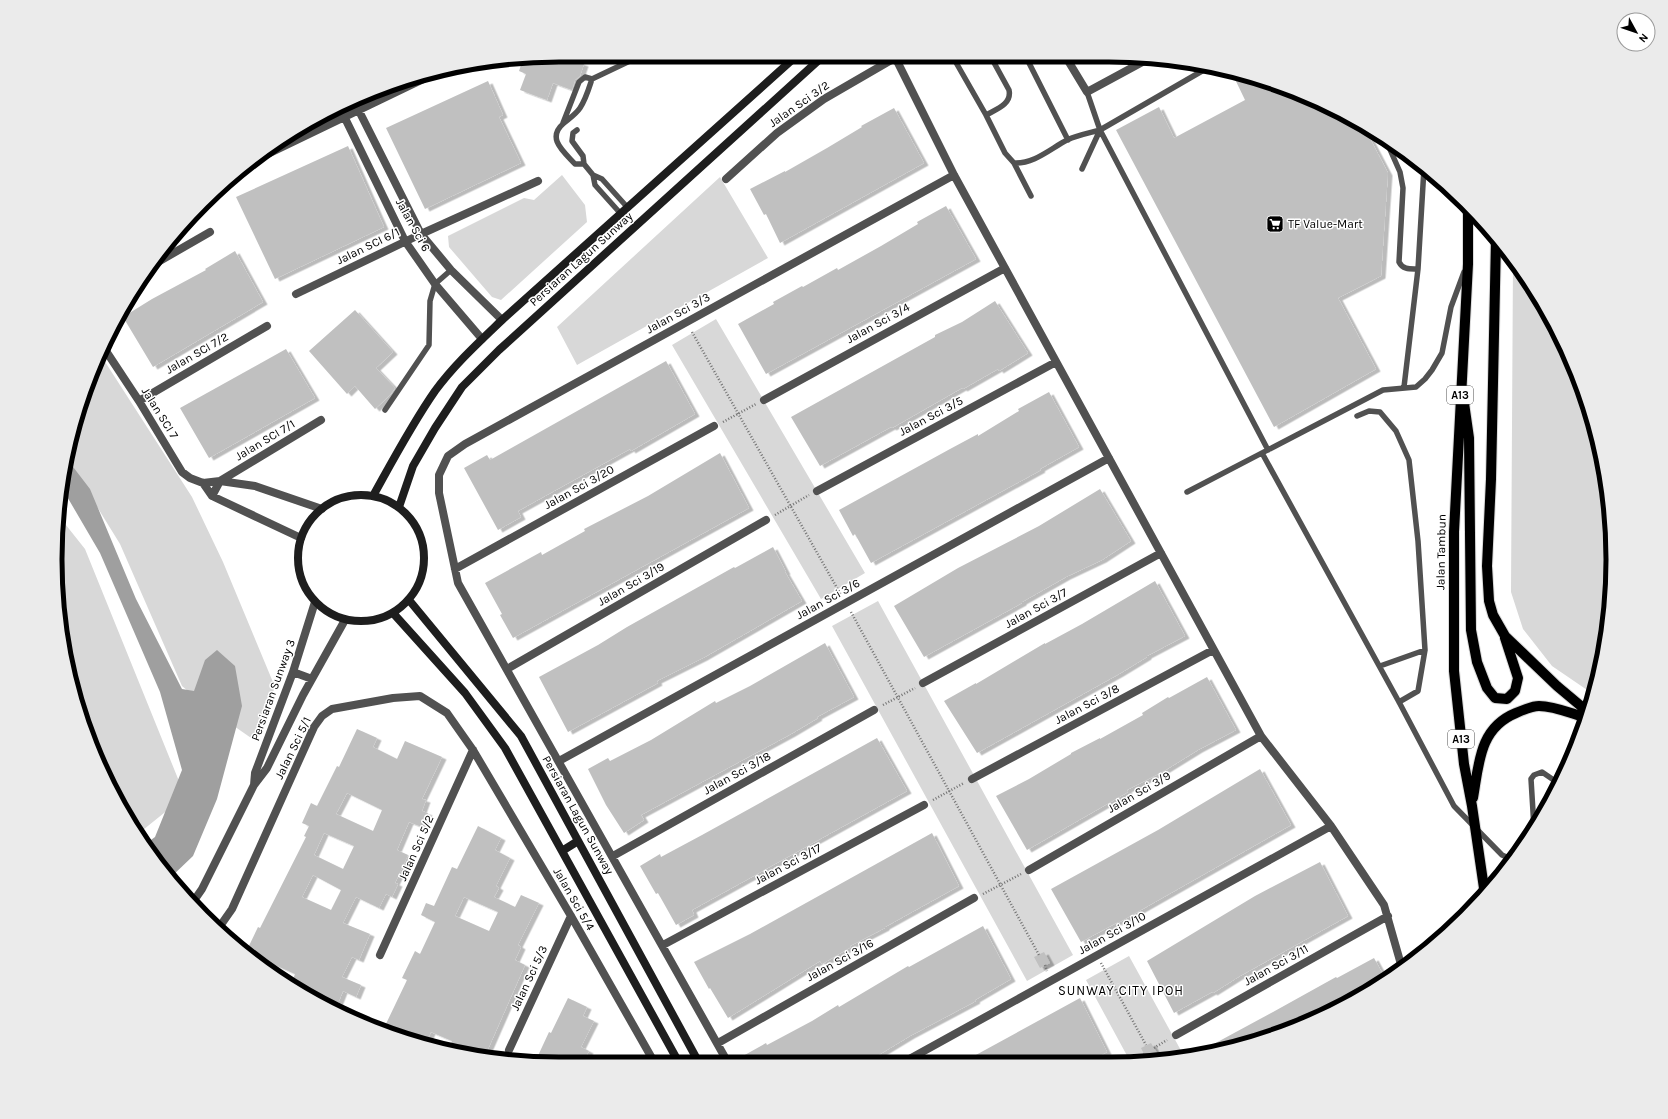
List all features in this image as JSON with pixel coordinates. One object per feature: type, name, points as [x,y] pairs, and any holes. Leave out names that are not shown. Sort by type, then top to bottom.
[{"type":"main road","name":"Persiaran Lagun Sunway","points":[[373,496],[408,434],[436,391],[465,355],[502,320],[791,62]]},
{"type":"main road","name":"Persiaran Lagun Sunway","points":[[399,508],[413,466],[462,386],[499,350],[817,62]]},
{"type":"main road","name":"Jalan Tambun","points":[[1468,216],[1468,264],[1460,381],[1454,532],[1454,670],[1464,764],[1472,806],[1484,887]]},
{"type":"main road","points":[[1460,381],[1469,438],[1471,630],[1477,662],[1486,688],[1495,698],[1506,699],[1515,691],[1518,678],[1505,636],[1493,614],[1487,578],[1491,479],[1496,248]]},
{"type":"main road","points":[[355,495],[373,496],[387,500],[399,508],[414,522],[422,541],[425,562],[420,582],[409,600],[393,613],[378,620],[361,622],[345,620],[329,613],[315,602],[305,588],[299,572],[298,555],[301,538],[310,522],[322,509],[338,500],[355,495]]},
{"type":"main road","name":"Persiaran Lagun Sunway","points":[[409,600],[521,736],[696,1057]]},
{"type":"main road","points":[[393,613],[465,693],[505,748],[676,1057]]},
{"type":"main road","points":[[1505,636],[1557,686],[1583,708]]},
{"type":"main road","points":[[1472,806],[1480,755],[1486,740],[1499,722],[1517,712],[1539,706],[1581,716]]},
{"type":"main road","points":[[562,851],[578,841]]},
{"type":"street","name":"Jalan Sci 3/2","points":[[726,179],[783,128],[824,99],[888,62]]},
{"type":"street","points":[[898,62],[954,175],[1261,736],[1331,826],[1384,905],[1400,962]]},
{"type":"street","points":[[1069,62],[1087,92],[1141,63]]},
{"type":"street","points":[[282,147],[413,84]]},
{"type":"street","name":"Jalan Sci 6","points":[[356,106],[421,234],[451,270],[502,320]]},
{"type":"street","name":"Jalan Sci 6","points":[[342,112],[405,241],[435,284],[482,339]]},
{"type":"street","name":"Jalan Sci 3/3","points":[[725,1057],[458,583],[438,493],[439,475],[448,456],[465,444],[954,175]]},
{"type":"street","name":"Jalan SCI 6/1","points":[[296,294],[405,241],[538,181]]},
{"type":"street","points":[[164,259],[210,232]]},
{"type":"street","name":"Jalan Sci 3/4","points":[[764,400],[1005,268]]},
{"type":"street","name":"Jalan SCI 7/2","points":[[139,401],[267,326]]},
{"type":"street","name":"Jalan SCI 7","points":[[107,353],[139,401],[182,472],[190,478],[203,483]]},
{"type":"street","name":"Jalan Sci 3/5","points":[[817,491],[1056,362]]},
{"type":"street","name":"Jalan SCI 7/1","points":[[220,481],[321,420]]},
{"type":"street","name":"Jalan Sci 3/20","points":[[455,569],[714,426]]},
{"type":"street","name":"Jalan Sci 3/6","points":[[559,761],[1109,458]]},
{"type":"street","points":[[212,496],[220,481]]},
{"type":"street","points":[[301,538],[212,496],[203,483],[220,481],[254,486],[322,509]]},
{"type":"street","name":"Jalan Sci 3/19","points":[[507,669],[766,520]]},
{"type":"street","name":"Jalan Sci 3/7","points":[[923,683],[1160,553]]},
{"type":"street","name":"Persiaran Sunway 3","points":[[254,786],[259,762],[293,672],[315,602]]},
{"type":"street","name":"Persiaran Sunway 3","points":[[195,898],[202,889],[254,786],[267,768],[312,679],[345,620]]},
{"type":"street","name":"Jalan Sci 3/8","points":[[972,779],[1213,650]]},
{"type":"street","points":[[293,672],[312,679]]},
{"type":"street","name":"Jalan Sci 5/1","points":[[221,924],[232,909],[314,727],[322,716],[332,709],[393,698],[420,696],[447,713],[473,750]]},
{"type":"street","name":"Jalan Sci 3/18","points":[[613,856],[874,710]]},
{"type":"street","name":"Jalan Sci 3/9","points":[[1029,870],[1261,736]]},
{"type":"street","name":"Jalan Sci 5/4","points":[[473,750],[571,916],[651,1057]]},
{"type":"street","name":"Jalan Sci 5/2","points":[[380,955],[473,750]]},
{"type":"street","name":"Jalan Sci 3/17","points":[[663,945],[924,805]]},
{"type":"street","name":"Jalan Sci 3/10","points":[[913,1057],[1331,826]]},
{"type":"street","name":"Jalan Sci 3/16","points":[[718,1042],[974,898]]},
{"type":"street","name":"Jalan Sci 5/3","points":[[509,1050],[571,916]]},
{"type":"street","name":"Jalan Sci 3/11","points":[[1176,1035],[1388,916]]},
{"type":"lane","points":[[563,124],[579,82],[585,77],[592,79],[628,62]]},
{"type":"lane","points":[[956,62],[1005,152],[1014,163],[1031,196]]},
{"type":"lane","points":[[986,115],[1008,101],[1010,96],[1009,90],[994,62]]},
{"type":"lane","points":[[1029,62],[1068,140]]},
{"type":"lane","points":[[1014,163],[1024,163],[1068,140],[1082,134],[1100,130],[1204,72]]},
{"type":"lane","points":[[584,164],[575,164],[559,146],[556,138],[557,131],[581,107],[592,79]]},
{"type":"lane","points":[[1087,92],[1100,130],[1265,452],[1400,702],[1454,806],[1502,855],[1507,857]]},
{"type":"lane","points":[[577,130],[573,134],[572,141],[582,156],[584,164],[592,175],[595,185],[621,214]]},
{"type":"lane","points":[[1082,169],[1100,130]]},
{"type":"lane","points":[[1390,150],[1400,172],[1402,188],[1399,262],[1405,269],[1418,269]]},
{"type":"lane","points":[[592,175],[602,179],[628,208]]},
{"type":"lane","points":[[1404,387],[1418,269],[1424,175]]},
{"type":"lane","points":[[1187,492],[1383,390],[1416,387],[1426,379],[1442,353],[1451,307],[1468,264]]},
{"type":"lane","points":[[385,410],[429,345],[430,301],[435,284],[451,270]]},
{"type":"lane","points":[[1357,416],[1370,411],[1380,412],[1396,431],[1409,460],[1418,541],[1425,650],[1418,691],[1400,702]]},
{"type":"lane","points":[[1380,666],[1425,650]]},
{"type":"lane","points":[[1533,817],[1531,779],[1534,775],[1542,772],[1555,781]]},
{"type":"path","points":[[686,322],[846,603],[1039,954]]},
{"type":"path","points":[[714,426],[764,400]]},
{"type":"path","points":[[766,520],[817,491]]},
{"type":"path","points":[[874,710],[923,683]]},
{"type":"path","points":[[924,805],[972,779]]},
{"type":"path","points":[[974,898],[1029,870]]},
{"type":"path","points":[[1097,956],[1146,1045]]},
{"type":"path","points":[[1154,1048],[1176,1035]]},
{"type":"path","points":[[1140,1056],[1144,1054]]},
{"type":"shaded area","points":[[562,175],[585,205],[587,222],[501,300],[492,297],[449,247],[448,236],[524,198],[534,200]]},
{"type":"shaded area","points":[[720,177],[768,258],[577,365],[557,327]]},
{"type":"shaded area","points":[[1513,271],[1522,283],[1555,339],[1568,369],[1580,400],[1589,431],[1602,495],[1605,527],[1605,592],[1602,624],[1588,691],[1552,666],[1523,629],[1511,592]]},
{"type":"shaded area","points":[[716,319],[865,573],[821,599],[672,345]]},
{"type":"shaded area","points":[[104,360],[192,497],[223,562],[275,687],[254,740],[208,708],[182,686],[120,544],[71,465],[88,400]]},
{"type":"shaded area","points":[[71,465],[90,489],[136,599],[182,689],[194,691],[205,660],[217,650],[235,666],[242,706],[217,799],[193,856],[174,874],[150,841],[155,837],[182,770],[160,692],[100,553],[66,495]]},
{"type":"shaded area","points":[[63,522],[85,549],[185,796],[143,830],[113,780],[88,719],[72,657],[66,624],[63,592],[62,560]]},
{"type":"shaded area","points":[[878,601],[1073,955],[1027,981],[832,626]]},
{"type":"shaded area","points":[[1129,956],[1182,1051],[1127,1056],[1086,980]]},
{"type":"building","points":[[578,62],[584,64],[580,76],[575,80],[572,90],[553,83],[547,100],[520,90],[526,74],[519,71],[521,64]]},
{"type":"building","name":"TF Value-Mart","points":[[1235,78],[1268,88],[1329,113],[1369,136],[1388,173],[1381,276],[1338,298],[1376,369],[1274,427],[1116,130],[1159,107],[1174,138],[1245,100]]},
{"type":"building","points":[[488,81],[503,115],[499,117],[521,163],[425,209],[386,128]]},
{"type":"building","points":[[894,108],[924,163],[780,243],[766,214],[764,215],[750,189],[785,172]]},
{"type":"building","points":[[348,146],[384,227],[275,279],[236,197]]},
{"type":"building","points":[[946,206],[976,259],[766,374],[738,324],[802,286],[803,287],[837,268],[838,270],[881,246],[918,224],[917,222]]},
{"type":"building","points":[[235,251],[263,302],[153,367],[124,319],[127,315],[152,299],[206,270],[205,269]]},
{"type":"building","points":[[995,301],[1028,353],[999,371],[998,369],[963,389],[962,388],[892,428],[891,427],[820,466],[791,417],[935,337],[935,335],[962,322]]},
{"type":"building","points":[[355,310],[393,352],[376,368],[395,388],[390,395],[375,409],[355,386],[347,394],[309,351]]},
{"type":"building","points":[[286,349],[315,398],[209,458],[180,408]]},
{"type":"building","points":[[666,361],[695,414],[631,451],[630,449],[518,511],[521,517],[498,530],[464,468],[487,455],[490,460]]},
{"type":"building","points":[[1049,392],[1079,447],[1040,469],[1041,470],[871,563],[855,534],[853,536],[839,510],[978,434],[978,436],[1019,411],[1018,409]]},
{"type":"building","points":[[720,453],[749,508],[513,638],[485,583],[541,552],[542,555],[585,531],[584,529],[648,496]]},
{"type":"building","points":[[1100,489],[1131,541],[1102,560],[1066,577],[924,657],[894,606],[958,568],[1039,526]]},
{"type":"building","points":[[773,547],[785,572],[802,601],[703,658],[657,681],[658,683],[568,732],[539,677],[734,567],[735,568]]},
{"type":"building","points":[[1155,581],[1185,636],[977,753],[944,701],[1045,643],[1082,624]]},
{"type":"building","points":[[825,643],[854,697],[817,717],[818,718],[791,734],[641,815],[644,820],[624,833],[606,805],[588,769],[608,758],[610,761],[651,740],[715,701],[716,703],[750,686]]},
{"type":"building","points":[[1207,677],[1236,730],[1127,790],[1128,792],[1027,850],[996,796],[1029,779],[1071,753],[1143,715],[1142,713],[1168,697],[1169,698]]},
{"type":"building","points":[[357,729],[377,738],[373,747],[397,759],[405,741],[442,757],[422,799],[426,800],[422,811],[428,813],[422,827],[409,822],[397,850],[408,855],[395,883],[398,884],[392,897],[386,894],[379,908],[356,897],[343,923],[370,934],[359,960],[352,957],[342,977],[361,985],[356,997],[343,991],[337,1005],[293,979],[295,974],[267,962],[248,947],[258,927],[260,928],[306,837],[304,836],[309,826],[302,823],[311,803],[317,806],[337,766],[339,767]],"holes":[[[347,793],[382,810],[373,831],[336,814]],[[324,833],[354,846],[343,869],[314,855]],[[313,875],[341,890],[331,910],[302,897]]]},
{"type":"building","points":[[877,738],[907,791],[692,910],[694,915],[676,925],[658,893],[656,894],[640,866],[660,854],[661,857],[702,835]]},
{"type":"building","points":[[1260,769],[1291,825],[1118,923],[1081,942],[1051,889],[1158,830]]},
{"type":"building","points":[[478,826],[501,838],[495,850],[510,858],[496,886],[499,888],[494,897],[515,907],[521,895],[539,903],[518,945],[521,947],[515,960],[525,965],[487,1052],[451,1044],[452,1041],[431,1032],[428,1039],[385,1025],[407,980],[402,978],[415,951],[420,954],[435,922],[421,915],[426,903],[434,906],[452,867],[457,869]],"holes":[[[464,897],[498,912],[489,931],[455,916]]]},
{"type":"building","points":[[932,833],[959,886],[850,946],[851,947],[822,964],[820,961],[728,1018],[694,962],[750,934]]},
{"type":"building","points":[[1320,862],[1348,916],[1240,976],[1213,993],[1212,992],[1174,1013],[1147,961],[1255,896]]},
{"type":"building","points":[[983,926],[1011,979],[975,1000],[976,1001],[910,1036],[875,1057],[741,1057],[766,1043],[767,1045],[812,1021],[838,1005],[839,1007],[908,966],[909,967]]},
{"type":"building","points":[[1044,952],[1050,963],[1040,968],[1034,957]]},
{"type":"building","points":[[1374,958],[1383,974],[1329,1006],[1299,1019],[1268,1031],[1210,1046],[1336,977],[1337,978]]},
{"type":"building","points":[[568,998],[587,1007],[583,1016],[594,1021],[581,1047],[589,1051],[586,1057],[538,1056],[549,1032],[551,1033]]},
{"type":"building","points":[[1080,998],[1107,1052],[1098,1057],[972,1057]]},
{"type":"building","points":[[1151,1043],[1158,1054],[1145,1056],[1141,1048]]},
{"type":"place","name":"TF Value-Mart","points":[[1275,224]]},
{"type":"district","name":"SUNWAY CITY IPOH","points":[[1121,990]]}]
